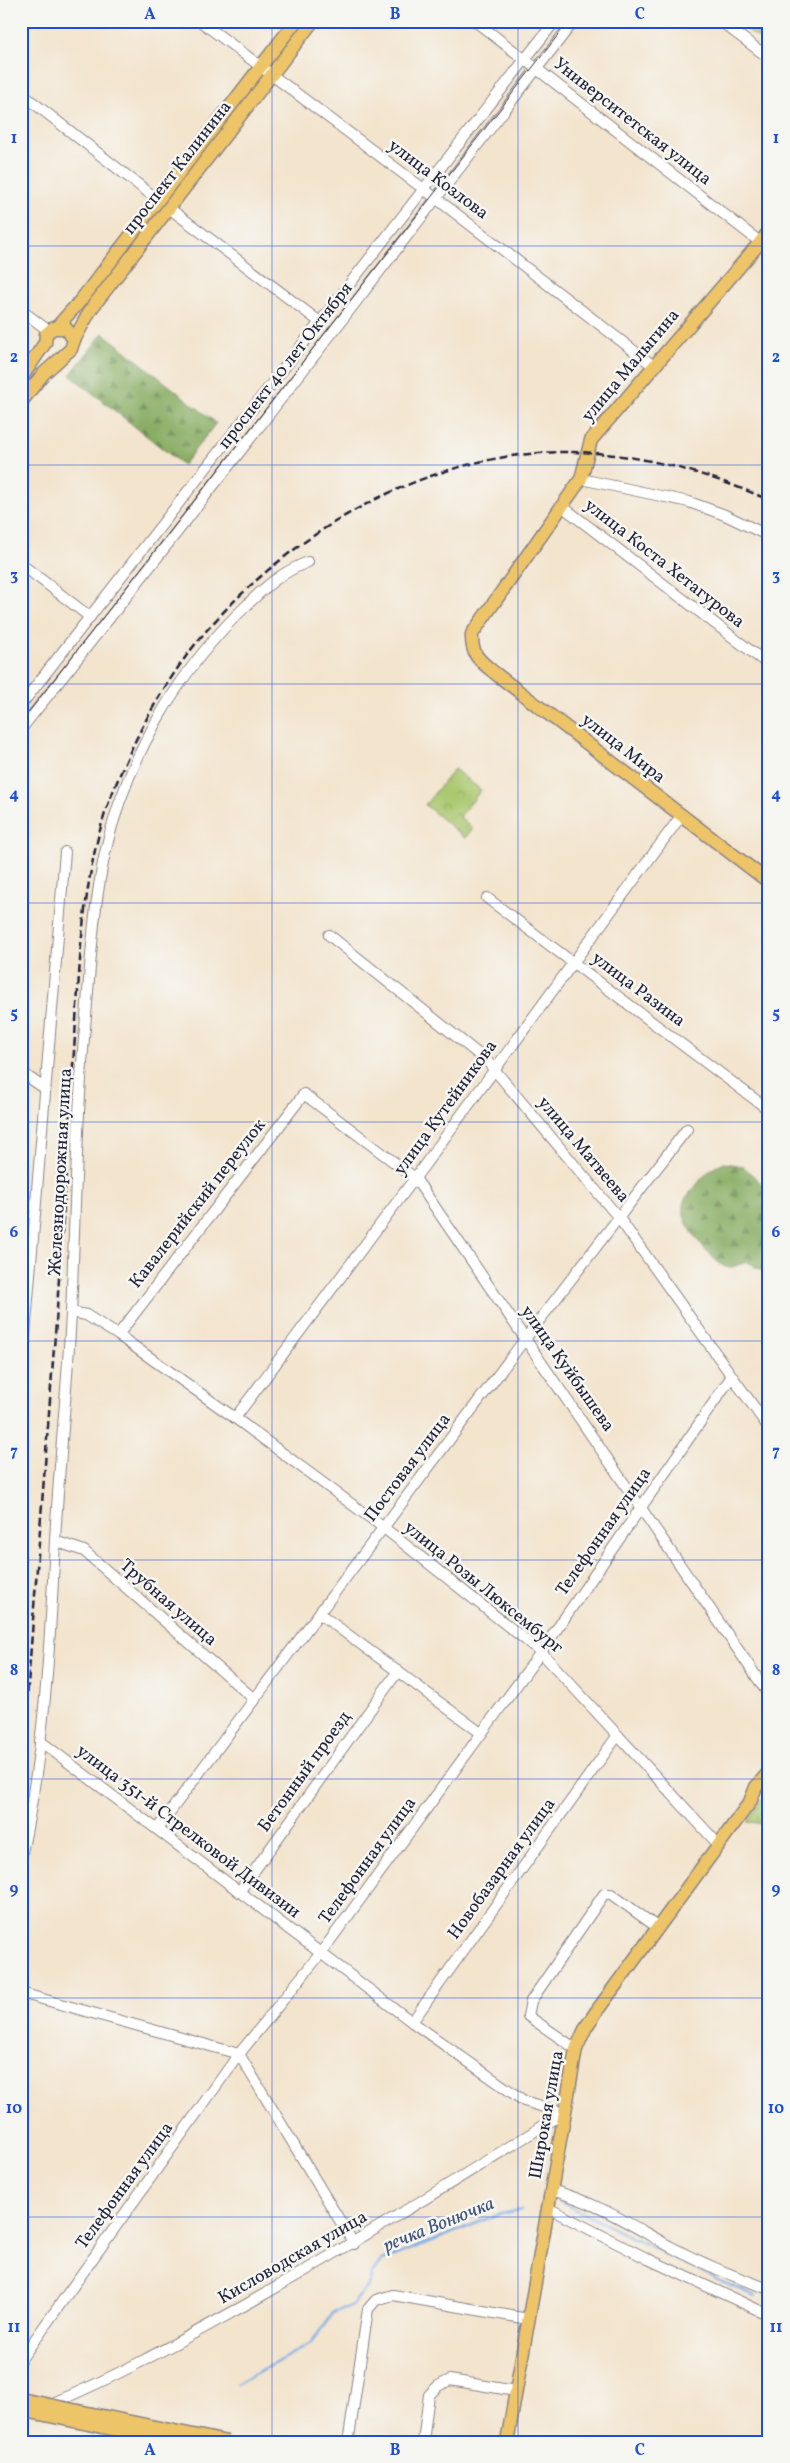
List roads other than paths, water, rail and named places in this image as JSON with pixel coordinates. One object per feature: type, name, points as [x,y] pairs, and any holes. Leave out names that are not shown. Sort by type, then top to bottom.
[{"type":"main road","name":"проспект Калинина","points":[[21,378],[50,334],[81,300],[296,21]]},
{"type":"main road","name":"проспект Калинина","points":[[21,402],[43,374],[62,355],[72,349],[74,340],[91,308],[313,21]]},
{"type":"main road","name":"улица Малыгина","points":[[472,634],[581,479],[591,440],[764,246],[769,232]]},
{"type":"main road","points":[[62,355],[53,354],[50,334],[66,328],[74,340]]},
{"type":"main road","name":"улица Мира","points":[[472,634],[471,647],[478,659],[769,882]]},
{"type":"main road","name":"Широкая улица","points":[[507,2442],[576,2049],[586,2027],[657,1927],[763,1786],[769,1774]]},
{"type":"main road","points":[[21,2399],[227,2442]]},
{"type":"main road","points":[[23,2412],[174,2442]]},
{"type":"street","name":"улица Козлова","points":[[200,21],[435,197],[655,366]]},
{"type":"street","name":"Университетская улица","points":[[475,21],[764,246]]},
{"type":"street","name":"проспект 40 лет Октября","points":[[21,705],[25,692],[90,617],[555,21]]},
{"type":"street","name":"проспект 40 лет Октября","points":[[21,729],[205,497],[435,197],[574,21]]},
{"type":"street","points":[[720,21],[769,58]]},
{"type":"street","points":[[21,93],[158,200]]},
{"type":"street","points":[[169,208],[320,322]]},
{"type":"street","points":[[21,310],[50,334]]},
{"type":"street","points":[[581,479],[688,502],[726,515],[769,536]]},
{"type":"street","name":"улица Коста Хетагурова","points":[[563,507],[769,666]]},
{"type":"street","name":"Железнодорожная улица","points":[[21,1857],[40,1741],[71,1312],[76,1133],[98,901],[105,854],[118,808],[138,758],[161,714],[205,647],[263,589],[288,569],[308,562]]},
{"type":"street","points":[[21,564],[90,617]]},
{"type":"street","name":"улица Кутейникова","points":[[235,1418],[415,1178],[681,816]]},
{"type":"street","name":"Железнодорожная улица","points":[[21,1383],[24,1300],[65,852]]},
{"type":"street","name":"улица Разина","points":[[487,898],[769,1110]]},
{"type":"street","name":"улица Матвеева","points":[[328,935],[487,1061],[619,1218],[769,1428]]},
{"type":"street","points":[[21,1072],[44,1088]]},
{"type":"street","name":"улица Куйбышева","points":[[304,1094],[415,1178],[769,1695]]},
{"type":"street","name":"Кавалерийский переулок","points":[[118,1334],[304,1094]]},
{"type":"street","name":"Постовая улица","points":[[157,1829],[525,1339],[687,1129]]},
{"type":"street","name":"улица Розы Люксембург","points":[[71,1312],[86,1315],[118,1334],[235,1418],[384,1528],[541,1652],[718,1844]]},
{"type":"street","name":"Телефонная улица","points":[[21,2359],[239,2054],[321,1952],[541,1652],[732,1376]]},
{"type":"street","name":"Трубная улица","points":[[55,1540],[84,1551],[255,1700]]},
{"type":"street","points":[[320,1614],[481,1733]]},
{"type":"street","name":"Бетонный проезд","points":[[239,1892],[398,1671]]},
{"type":"street","name":"Новобазарная улица","points":[[412,2022],[618,1735]]},
{"type":"street","name":"улица 351-й Стрелковой Дивизии","points":[[40,1741],[412,2022],[524,2102],[564,2113]]},
{"type":"street","points":[[576,2049],[528,2016],[531,2001],[604,1894],[611,1894],[657,1927]]},
{"type":"street","points":[[21,1993],[239,2054],[354,2244]]},
{"type":"street","name":"Кисловодская улица","points":[[23,2412],[77,2394],[179,2342],[354,2244],[564,2113]]},
{"type":"street","points":[[551,2190],[574,2196],[614,2214],[671,2247],[723,2273],[769,2289]]},
{"type":"street","points":[[548,2208],[622,2246],[769,2315]]},
{"type":"street","points":[[349,2437],[368,2308],[376,2300],[393,2295],[528,2319]]},
{"type":"street","points":[[423,2442],[429,2395],[438,2386],[450,2380],[516,2391]]},
{"type":"street","points":[[23,2412],[143,2440],[163,2442]]},
{"type":"waterway","name":"речка Вонючка","points":[[560,2202],[722,2282],[755,2296]]},
{"type":"waterway","name":"речка Вонючка","points":[[236,2385],[311,2343],[334,2312],[351,2306],[368,2286],[372,2273],[382,2261],[500,2214],[521,2210]]},
{"type":"tram line","points":[[21,722],[569,21]]},
{"type":"tram line","points":[[21,2403],[210,2442]]},
{"type":"railway","points":[[21,1776],[57,1309],[85,909],[90,873],[103,819],[128,756],[150,712],[177,669],[207,630],[243,593],[282,558],[325,528],[371,502],[419,480],[469,464],[520,455],[572,452],[597,453],[673,466],[722,481],[769,500]]}]
